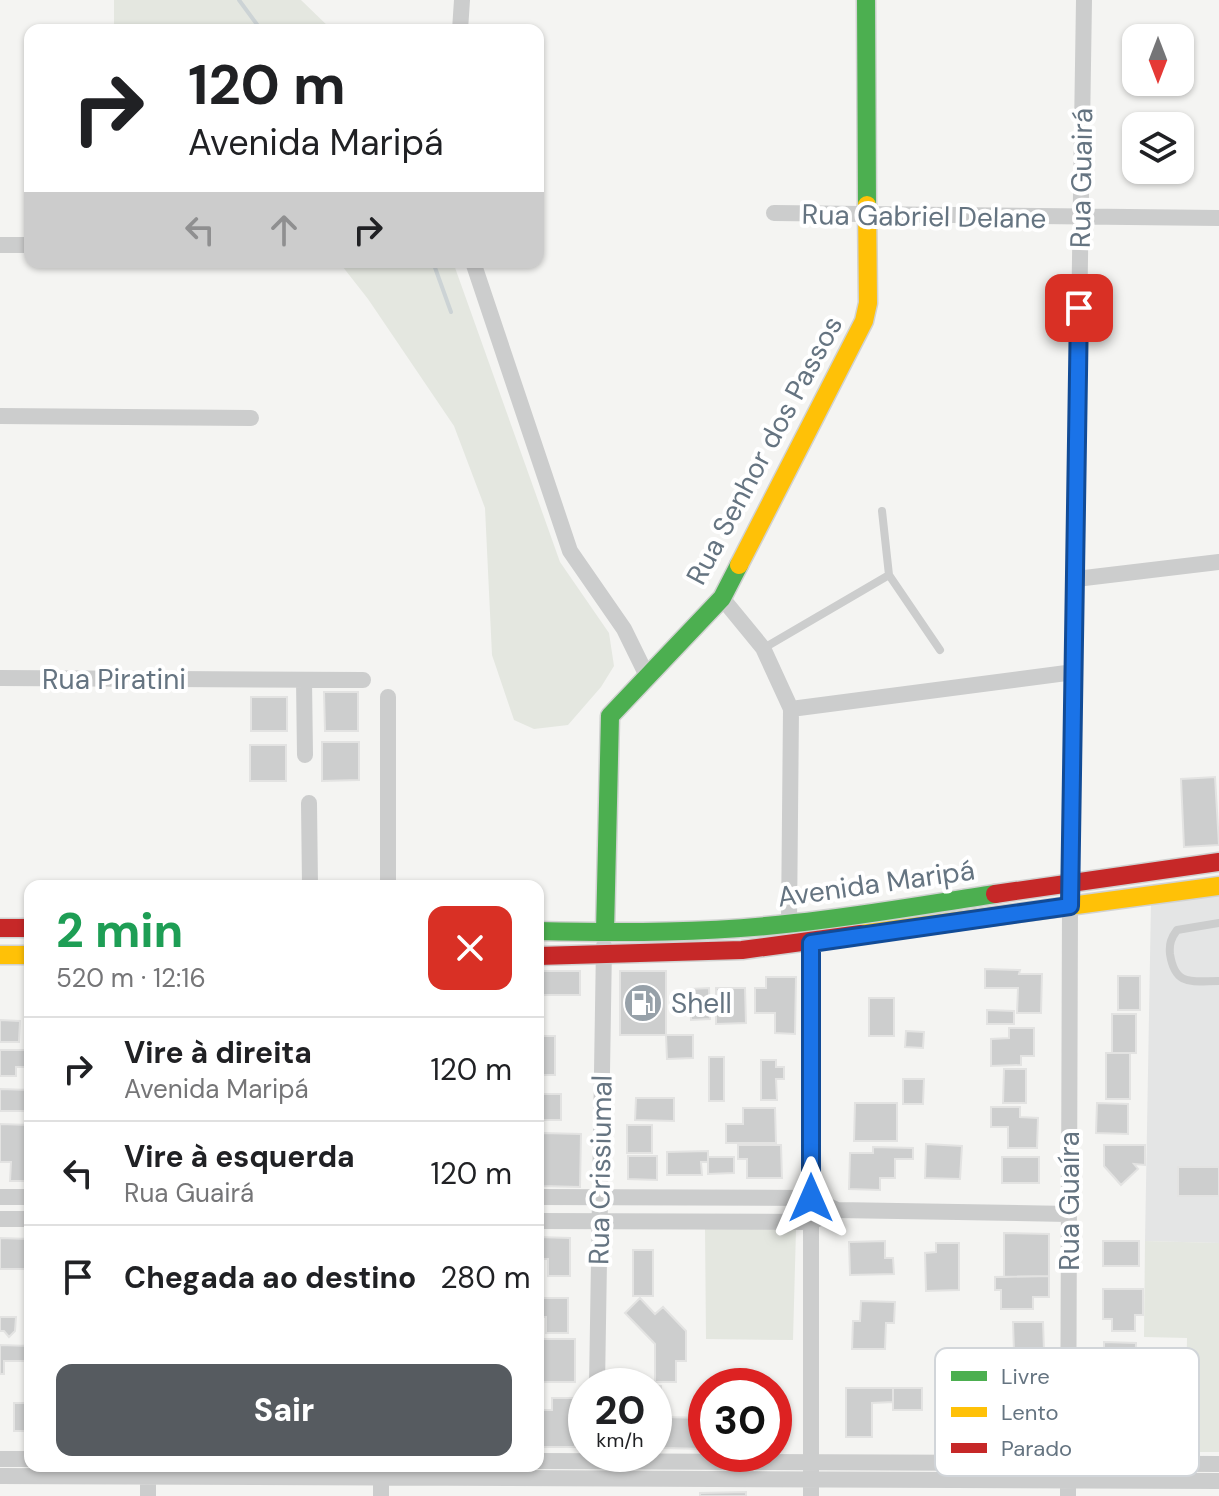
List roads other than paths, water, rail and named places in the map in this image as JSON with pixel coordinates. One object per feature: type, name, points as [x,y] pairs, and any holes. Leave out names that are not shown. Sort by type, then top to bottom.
[{"type":"main road","name":"Rua Senhor dos Passos","points":[[605,932],[610,716],[722,598],[864,321],[868,303],[865,215],[866,0]]},
{"type":"main road","name":"Avenida Maripá","points":[[544,931],[605,932],[789,924],[1219,862]]},
{"type":"main road","name":"Avenida Maripá","points":[[544,956],[742,950],[1219,886]]},
{"type":"main road","points":[[820,920],[823,933],[820,941]]},
{"type":"main road","points":[[789,924],[794,938],[789,945]]},
{"type":"main road","points":[[0,928],[24,928]]},
{"type":"main road","points":[[605,932],[615,938],[604,954],[593,948],[593,939],[605,932]]},
{"type":"main road","points":[[0,955],[24,955]]},
{"type":"street","points":[[460,24],[462,0]]},
{"type":"street","name":"Rua Guairá","points":[[1070,884],[1084,0]]},
{"type":"street","name":"Rua Gabriel Delane","points":[[774,213],[1219,218]]},
{"type":"street","points":[[0,245],[24,245]]},
{"type":"street","points":[[475,268],[570,551],[624,629],[648,678]]},
{"type":"street","points":[[0,416],[251,418]]},
{"type":"street","points":[[1076,579],[1219,562]]},
{"type":"street","points":[[722,598],[763,648],[791,709],[789,924]]},
{"type":"street","points":[[791,709],[1074,672]]},
{"type":"street","name":"Rua Piratini","points":[[0,678],[363,680]]},
{"type":"street","points":[[304,680],[305,755]]},
{"type":"street","points":[[388,697],[388,880]]},
{"type":"street","points":[[309,803],[310,880]]},
{"type":"street","name":"Rua Guaíra","points":[[1068,1348],[1070,884]]},
{"type":"street","points":[[811,1488],[811,1198],[820,941]]},
{"type":"street","name":"Rua Crissiumal","points":[[597,1368],[604,954]]},
{"type":"street","points":[[0,1197],[24,1197]]},
{"type":"street","points":[[544,1197],[811,1198],[837,1210],[1069,1214]]},
{"type":"street","points":[[544,1221],[811,1222],[837,1210]]},
{"type":"street","points":[[0,1219],[24,1219]]},
{"type":"street","points":[[0,1459],[24,1459]]},
{"type":"street","points":[[544,1461],[568,1459]]},
{"type":"street","points":[[672,1459],[935,1462]]},
{"type":"street","points":[[1199,1464],[1219,1464]]},
{"type":"street","points":[[0,1476],[118,1472]]},
{"type":"street","points":[[148,1472],[148,1496]]},
{"type":"street","points":[[381,1496],[381,1472],[811,1488],[1068,1488],[1219,1481]]},
{"type":"street","points":[[596,1472],[596,1496]]},
{"type":"lane","points":[[882,511],[889,575],[940,650]]},
{"type":"lane","points":[[763,648],[889,575]]},
{"type":"lane","points":[[1219,923],[1177,930],[1169,945],[1173,972],[1182,980],[1219,981]]},
{"type":"waterway","points":[[239,0],[257,24]]},
{"type":"waterway","points":[[435,268],[451,312]]},
{"type":"place","name":"Shell","points":[[643,1003]]}]
